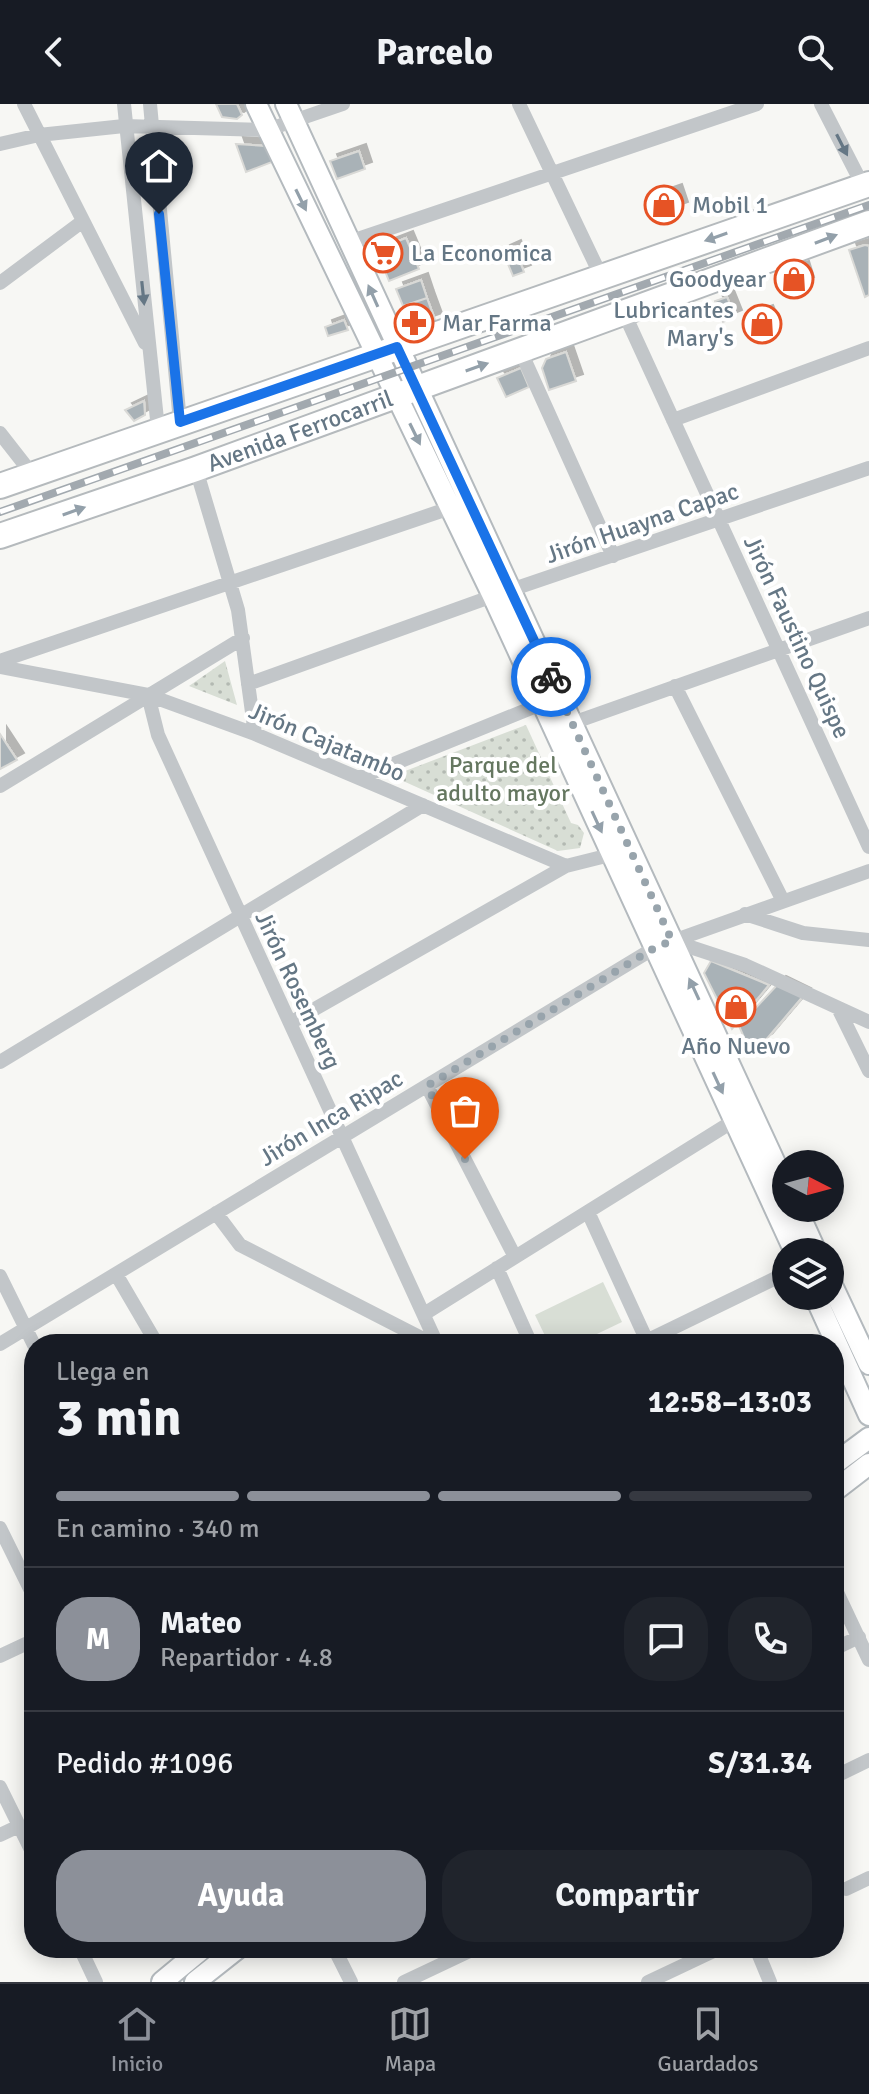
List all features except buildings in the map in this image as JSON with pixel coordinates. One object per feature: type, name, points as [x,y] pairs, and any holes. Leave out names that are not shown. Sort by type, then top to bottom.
[{"type":"main road","points":[[256,104],[406,393],[513,590],[550,700]]},
{"type":"main road","points":[[289,112],[349,242],[386,350]]},
{"type":"main road","name":"Avenida Ferrocarril","points":[[0,486],[866,185]]},
{"type":"main road","name":"Avenida Ferrocarril","points":[[0,536],[625,315],[869,223]]},
{"type":"main road","points":[[406,393],[450,508],[563,726],[664,944],[772,1159]]},
{"type":"main road","points":[[664,944],[735,1120],[789,1238]]},
{"type":"main road","points":[[821,1310],[830,1334]]},
{"type":"main road","points":[[844,1310],[869,1364]]},
{"type":"main road","points":[[844,1365],[869,1415]]},
{"type":"main road","points":[[844,1457],[869,1438]]},
{"type":"main road","points":[[844,1483],[869,1464]]},
{"type":"main road","points":[[162,1982],[191,1958]]},
{"type":"main road","points":[[195,1982],[225,1958]]},
{"type":"street","points":[[24,104],[149,351]]},
{"type":"street","points":[[124,104],[149,351],[169,426]]},
{"type":"street","points":[[150,104],[169,426]]},
{"type":"street","points":[[0,144],[39,135],[124,126],[267,130],[289,112],[343,104]]},
{"type":"street","points":[[519,104],[601,276]]},
{"type":"street","points":[[349,242],[757,104]]},
{"type":"street","points":[[821,104],[866,185]]},
{"type":"street","points":[[0,283],[83,221]]},
{"type":"street","name":"Jirón Faustino Quispe","points":[[625,315],[869,847]]},
{"type":"street","points":[[673,420],[869,348]]},
{"type":"street","points":[[521,352],[613,556]]},
{"type":"street","points":[[0,433],[32,474]]},
{"type":"street","name":"Jirón Huayna Capac","points":[[248,684],[493,596],[869,468]]},
{"type":"street","points":[[196,469],[243,638],[255,734]]},
{"type":"street","points":[[0,664],[450,508]]},
{"type":"street","points":[[563,726],[869,618]]},
{"type":"street","points":[[0,786],[243,638]]},
{"type":"street","name":"Jirón Cajatambo","points":[[0,664],[148,695],[255,734],[566,866]]},
{"type":"street","points":[[675,686],[783,901]]},
{"type":"street","name":"Jirón Rosemberg","points":[[148,695],[158,735],[238,916],[431,1334]]},
{"type":"street","points":[[359,778],[550,700]]},
{"type":"street","points":[[0,1062],[423,805]]},
{"type":"street","points":[[290,1023],[566,866],[621,852]]},
{"type":"street","name":"Jirón Inca Ripac","points":[[0,1344],[664,944],[869,871]]},
{"type":"street","points":[[745,914],[803,933],[869,940]]},
{"type":"street","points":[[664,944],[745,965],[869,1022]]},
{"type":"street","points":[[838,1008],[869,1071]]},
{"type":"street","points":[[427,1086],[515,1257]]},
{"type":"street","points":[[424,1314],[735,1120]]},
{"type":"street","points":[[588,1212],[641,1334]]},
{"type":"street","points":[[216,1213],[240,1245],[415,1334]]},
{"type":"street","points":[[497,1268],[527,1334]]},
{"type":"street","points":[[116,1274],[151,1334]]},
{"type":"street","points":[[0,1276],[28,1334]]},
{"type":"street","points":[[660,1334],[772,1280]]},
{"type":"street","points":[[0,1528],[24,1577]]},
{"type":"street","points":[[844,1606],[869,1660]]},
{"type":"street","points":[[844,1644],[859,1637]]},
{"type":"street","points":[[0,1656],[24,1645]]},
{"type":"street","points":[[844,1772],[869,1760]]},
{"type":"street","points":[[0,1787],[24,1832]]},
{"type":"street","points":[[0,1835],[19,1826]]},
{"type":"street","points":[[846,1889],[869,1878]]},
{"type":"street","points":[[85,1958],[96,1982]]},
{"type":"street","points":[[339,1958],[351,1982]]},
{"type":"street","points":[[404,1982],[455,1958]]},
{"type":"street","points":[[648,1982],[699,1958]]},
{"type":"street","points":[[760,1958],[770,1982]]},
{"type":"green space","points":[[225,661],[237,705],[189,686]]},
{"type":"green space","name":"Parque del adulto mayor","points":[[526,725],[571,823],[578,825],[584,833],[580,848],[558,851],[392,776]]},
{"type":"green space","points":[[603,1282],[622,1322],[597,1334],[544,1334],[535,1315]]},
{"type":"railway","points":[[0,512],[869,205]]},
{"type":"way so far","points":[[465,1159],[427,1086],[656,947],[672,941],[551,677]]},
{"type":"place","name":"Mobil 1","points":[[664,205]]},
{"type":"place","name":"La Economica","points":[[383,253]]},
{"type":"place","name":"Goodyear","points":[[794,279]]},
{"type":"place","name":"Mar Farma","points":[[414,323]]},
{"type":"place","name":"Lubricantes Mary's","points":[[762,324]]},
{"type":"place","name":"Año Nuevo","points":[[736,1007]]},
{"type":"route","points":[[159,214],[180,422],[397,347],[551,677]]}]
